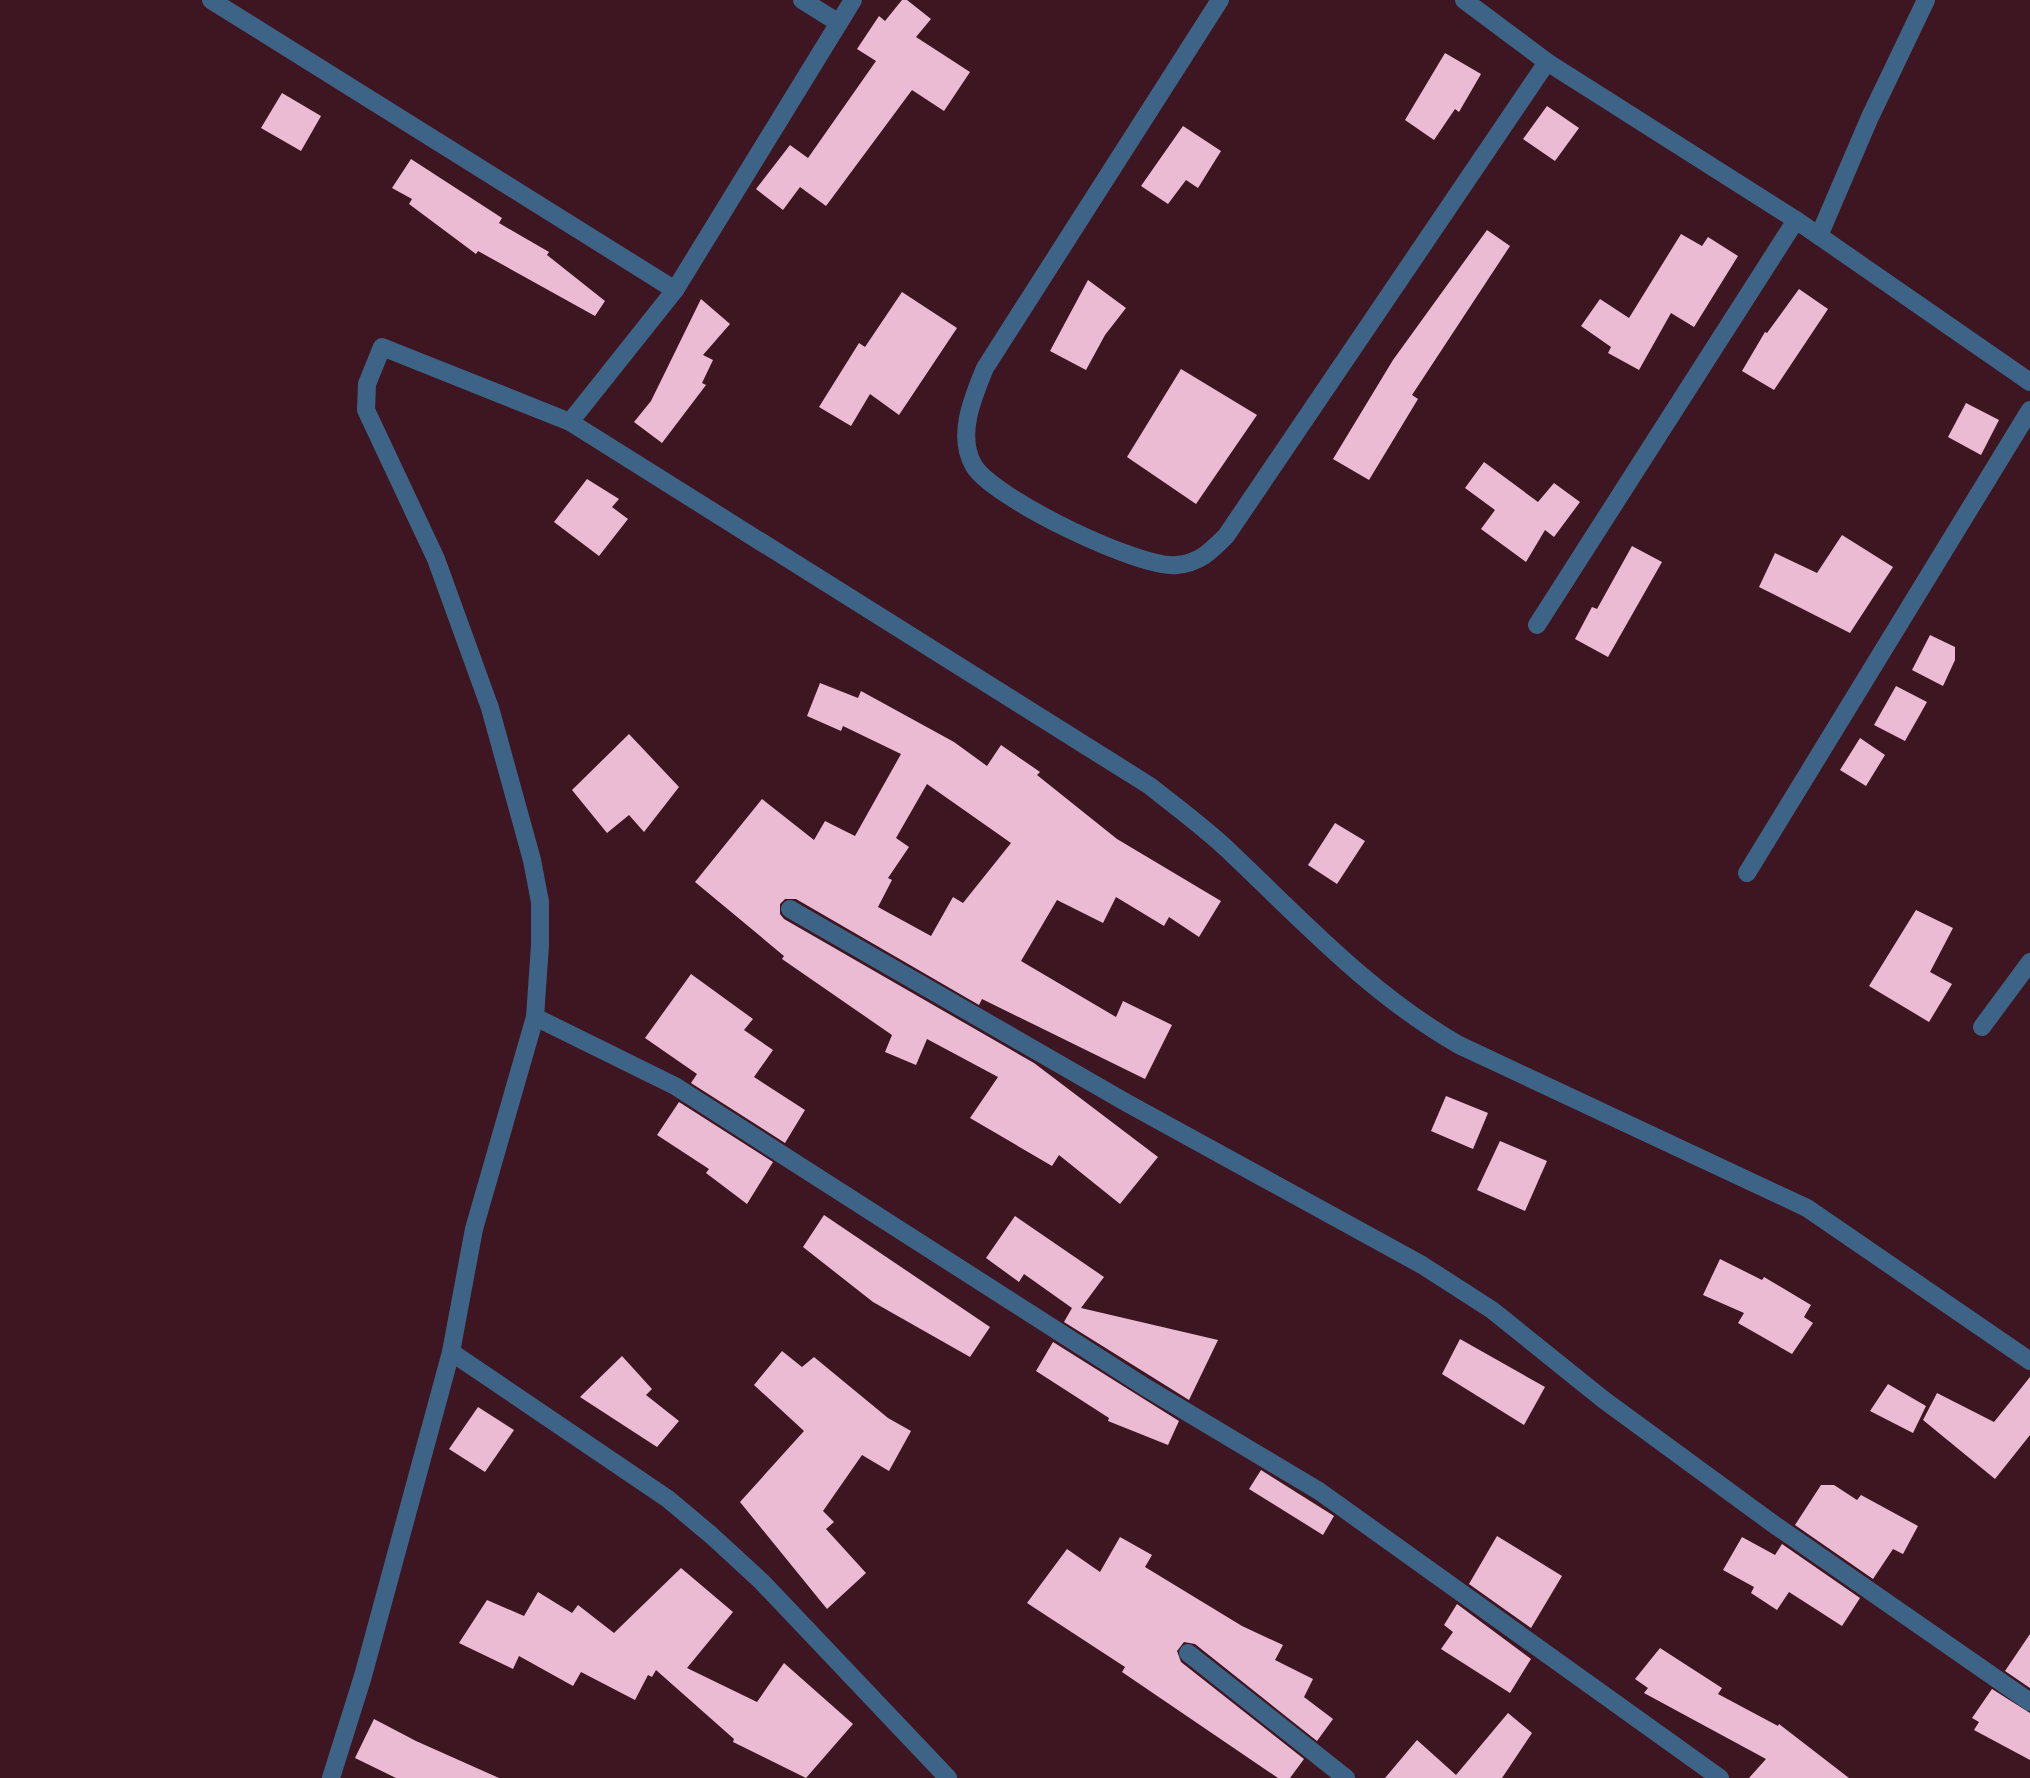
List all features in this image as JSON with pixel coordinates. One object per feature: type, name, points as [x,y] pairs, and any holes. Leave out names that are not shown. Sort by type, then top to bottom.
[{"type":"street","points":[[211,0],[675,289]]},
{"type":"street","points":[[802,0],[839,23]]},
{"type":"street","points":[[570,422],[675,289],[853,0]]},
{"type":"street","points":[[1220,0],[985,368],[970,405],[967,437],[973,465],[990,486],[1118,553],[1149,564],[1177,565],[1203,559],[1226,536],[1548,62]]},
{"type":"street","points":[[1464,0],[1548,62],[1796,220],[2030,382]]},
{"type":"street","points":[[1819,236],[1870,117],[1926,0]]},
{"type":"street","points":[[1536,625],[1796,220]]},
{"type":"street","points":[[331,1778],[363,1676],[451,1352],[474,1229],[535,1017],[540,902],[532,860],[467,637],[436,559],[370,422],[367,384],[382,347],[570,422],[1150,786],[1227,849],[1316,937],[1420,1023],[1459,1045],[1807,1208],[2030,1361]]},
{"type":"street","points":[[1747,873],[2030,410]]},
{"type":"street","points":[[790,909],[1445,1280],[1502,1318],[1604,1400],[1772,1524],[2030,1702]]},
{"type":"street","points":[[1982,1027],[2030,962]]},
{"type":"street","points":[[535,1017],[675,1086],[1133,1379],[1319,1491],[1720,1778]]},
{"type":"street","points":[[451,1352],[668,1499],[711,1535],[762,1582],[948,1778]]},
{"type":"street","points":[[1188,1653],[1346,1778]]},
{"type":"building","points":[[902,0],[907,0],[931,19],[916,37],[970,72],[944,111],[912,90],[826,206],[800,187],[783,210],[756,189],[790,145],[808,158],[876,61],[857,49],[879,16],[885,21]]},
{"type":"building","points":[[1445,53],[1481,74],[1459,112],[1455,109],[1434,140],[1405,120]]},
{"type":"building","points":[[282,93],[321,116],[301,151],[261,128]]},
{"type":"building","points":[[1547,106],[1579,128],[1555,161],[1523,139]]},
{"type":"building","points":[[1183,126],[1221,151],[1198,188],[1186,180],[1168,204],[1141,186]]},
{"type":"building","points":[[411,159],[502,218],[499,223],[549,252],[547,255],[605,301],[595,316],[478,251],[476,254],[409,204],[412,199],[392,188]]},
{"type":"building","points":[[1487,230],[1510,246],[1412,395],[1418,399],[1369,480],[1333,459],[1393,360]]},
{"type":"building","points":[[1681,234],[1702,246],[1708,237],[1738,256],[1694,327],[1671,313],[1639,370],[1608,353],[1611,347],[1581,326],[1600,299],[1629,318]]},
{"type":"building","points":[[1088,280],[1126,308],[1105,335],[1086,370],[1050,351]]},
{"type":"building","points":[[1799,289],[1828,309],[1774,390],[1742,371],[1765,332],[1767,333]]},
{"type":"building","points":[[902,292],[957,328],[899,415],[870,394],[851,426],[819,407],[859,343],[865,347]]},
{"type":"building","points":[[701,299],[730,324],[703,355],[713,360],[702,383],[706,385],[662,443],[634,422],[651,401]]},
{"type":"building","points":[[1181,369],[1257,415],[1196,504],[1127,457]]},
{"type":"building","points":[[1966,403],[1999,420],[1981,455],[1948,437]]},
{"type":"building","points":[[1484,462],[1538,502],[1554,483],[1580,502],[1554,537],[1545,530],[1526,562],[1481,529],[1495,510],[1465,488]]},
{"type":"building","points":[[587,479],[619,499],[612,507],[628,519],[599,556],[554,522]]},
{"type":"building","points":[[1842,535],[1893,567],[1850,633],[1759,587],[1775,553],[1817,573]]},
{"type":"building","points":[[1632,546],[1662,562],[1608,657],[1575,639],[1592,607],[1597,609]]},
{"type":"building","points":[[1930,635],[1955,647],[1955,660],[1943,686],[1912,670]]},
{"type":"building","points":[[820,683],[858,698],[861,691],[954,742],[987,766],[1001,745],[1040,772],[1037,775],[1117,839],[1221,901],[1199,937],[1169,917],[1164,926],[1116,897],[1103,923],[1057,900],[1021,961],[1116,1017],[1123,1001],[1172,1025],[1145,1079],[982,999],[979,1005],[796,899],[785,899],[780,904],[780,914],[784,919],[1034,1063],[1158,1157],[1120,1204],[1059,1155],[1052,1166],[970,1118],[998,1077],[927,1039],[916,1065],[885,1052],[892,1035],[782,959],[784,956],[695,882],[762,799],[814,840],[825,821],[855,836],[901,754],[843,726],[841,731],[807,716]],"holes":[[[927,784],[1011,843],[963,903],[953,897],[931,936],[878,907],[892,880],[888,878],[909,847],[896,838]]]},
{"type":"building","points":[[1896,686],[1927,702],[1905,741],[1874,725]]},
{"type":"building","points":[[629,734],[679,787],[644,832],[629,815],[607,833],[572,790]]},
{"type":"building","points":[[1860,738],[1885,755],[1866,786],[1840,770]]},
{"type":"building","points":[[1335,823],[1365,841],[1337,884],[1308,865]]},
{"type":"building","points":[[1916,910],[1953,928],[1930,972],[1952,984],[1929,1022],[1869,986]]},
{"type":"building","points":[[691,974],[753,1019],[744,1030],[773,1050],[754,1077],[805,1110],[785,1143],[691,1083],[697,1074],[645,1038]]},
{"type":"building","points":[[1446,1096],[1488,1113],[1473,1149],[1431,1131]]},
{"type":"building","points":[[679,1102],[773,1162],[747,1204],[706,1173],[709,1169],[657,1135]]},
{"type":"building","points":[[1500,1141],[1547,1161],[1525,1211],[1477,1190]]},
{"type":"building","points":[[824,1215],[990,1327],[970,1357],[873,1302],[803,1247]]},
{"type":"building","points":[[1015,1216],[1104,1277],[1081,1308],[1218,1340],[1189,1400],[1064,1322],[1072,1308],[1024,1274],[1019,1282],[986,1258]]},
{"type":"building","points":[[1720,1259],[1762,1280],[1764,1277],[1811,1305],[1804,1317],[1813,1323],[1792,1354],[1738,1323],[1744,1313],[1703,1295]]},
{"type":"building","points":[[1460,1339],[1545,1387],[1524,1425],[1442,1374]]},
{"type":"building","points":[[1053,1342],[1179,1421],[1168,1445],[1108,1421],[1109,1418],[1036,1371]]},
{"type":"building","points":[[782,1351],[802,1367],[814,1357],[888,1418],[911,1431],[889,1471],[862,1455],[823,1511],[834,1522],[826,1529],[866,1573],[827,1609],[740,1502],[804,1431],[754,1385]]},
{"type":"building","points":[[622,1356],[652,1389],[646,1395],[679,1421],[657,1447],[580,1397]]},
{"type":"building","points":[[2030,1377],[2030,1435],[1995,1479],[1923,1420],[1937,1393],[1994,1422]]},
{"type":"building","points":[[1888,1384],[1926,1406],[1913,1433],[1870,1411]]},
{"type":"building","points":[[478,1407],[514,1430],[485,1472],[449,1449]]},
{"type":"building","points":[[1261,1470],[1334,1516],[1323,1535],[1249,1489]]},
{"type":"building","points":[[1821,1485],[1834,1485],[1857,1500],[1861,1495],[1918,1526],[1903,1554],[1893,1549],[1873,1579],[1795,1525]]},
{"type":"building","points":[[1497,1536],[1562,1576],[1531,1628],[1469,1584]]},
{"type":"building","points":[[1120,1537],[1152,1555],[1145,1567],[1242,1626],[1283,1645],[1275,1660],[1313,1679],[1304,1697],[1333,1719],[1317,1741],[1195,1644],[1184,1642],[1177,1651],[1181,1662],[1304,1759],[1290,1778],[1278,1778],[1122,1672],[1125,1667],[1027,1603],[1067,1549],[1100,1572]]},
{"type":"building","points":[[1742,1537],[1775,1555],[1782,1544],[1860,1598],[1842,1626],[1789,1592],[1777,1610],[1751,1593],[1754,1587],[1723,1570]]},
{"type":"building","points":[[681,1568],[733,1612],[687,1668],[757,1702],[784,1663],[853,1724],[806,1778],[733,1742],[734,1739],[656,1670],[652,1677],[648,1675],[635,1700],[581,1672],[573,1686],[519,1656],[513,1669],[459,1643],[487,1600],[524,1616],[538,1592],[572,1613],[578,1605],[614,1633]]},
{"type":"building","points":[[1457,1604],[1531,1659],[1510,1693],[1441,1649],[1453,1632],[1444,1625]]},
{"type":"building","points":[[2030,1634],[2030,1688],[2005,1671]]},
{"type":"building","points":[[1660,1648],[1722,1688],[1718,1694],[1778,1726],[1779,1724],[1849,1778],[1749,1778],[1766,1759],[1644,1693],[1648,1688],[1635,1679]]},
{"type":"building","points":[[1992,1689],[2030,1713],[2030,1760],[1974,1730],[1979,1722],[1972,1718]]},
{"type":"building","points":[[1508,1713],[1532,1733],[1502,1778],[1385,1778],[1417,1740],[1456,1775]]},
{"type":"building","points":[[374,1719],[499,1778],[396,1778],[355,1758]]}]
